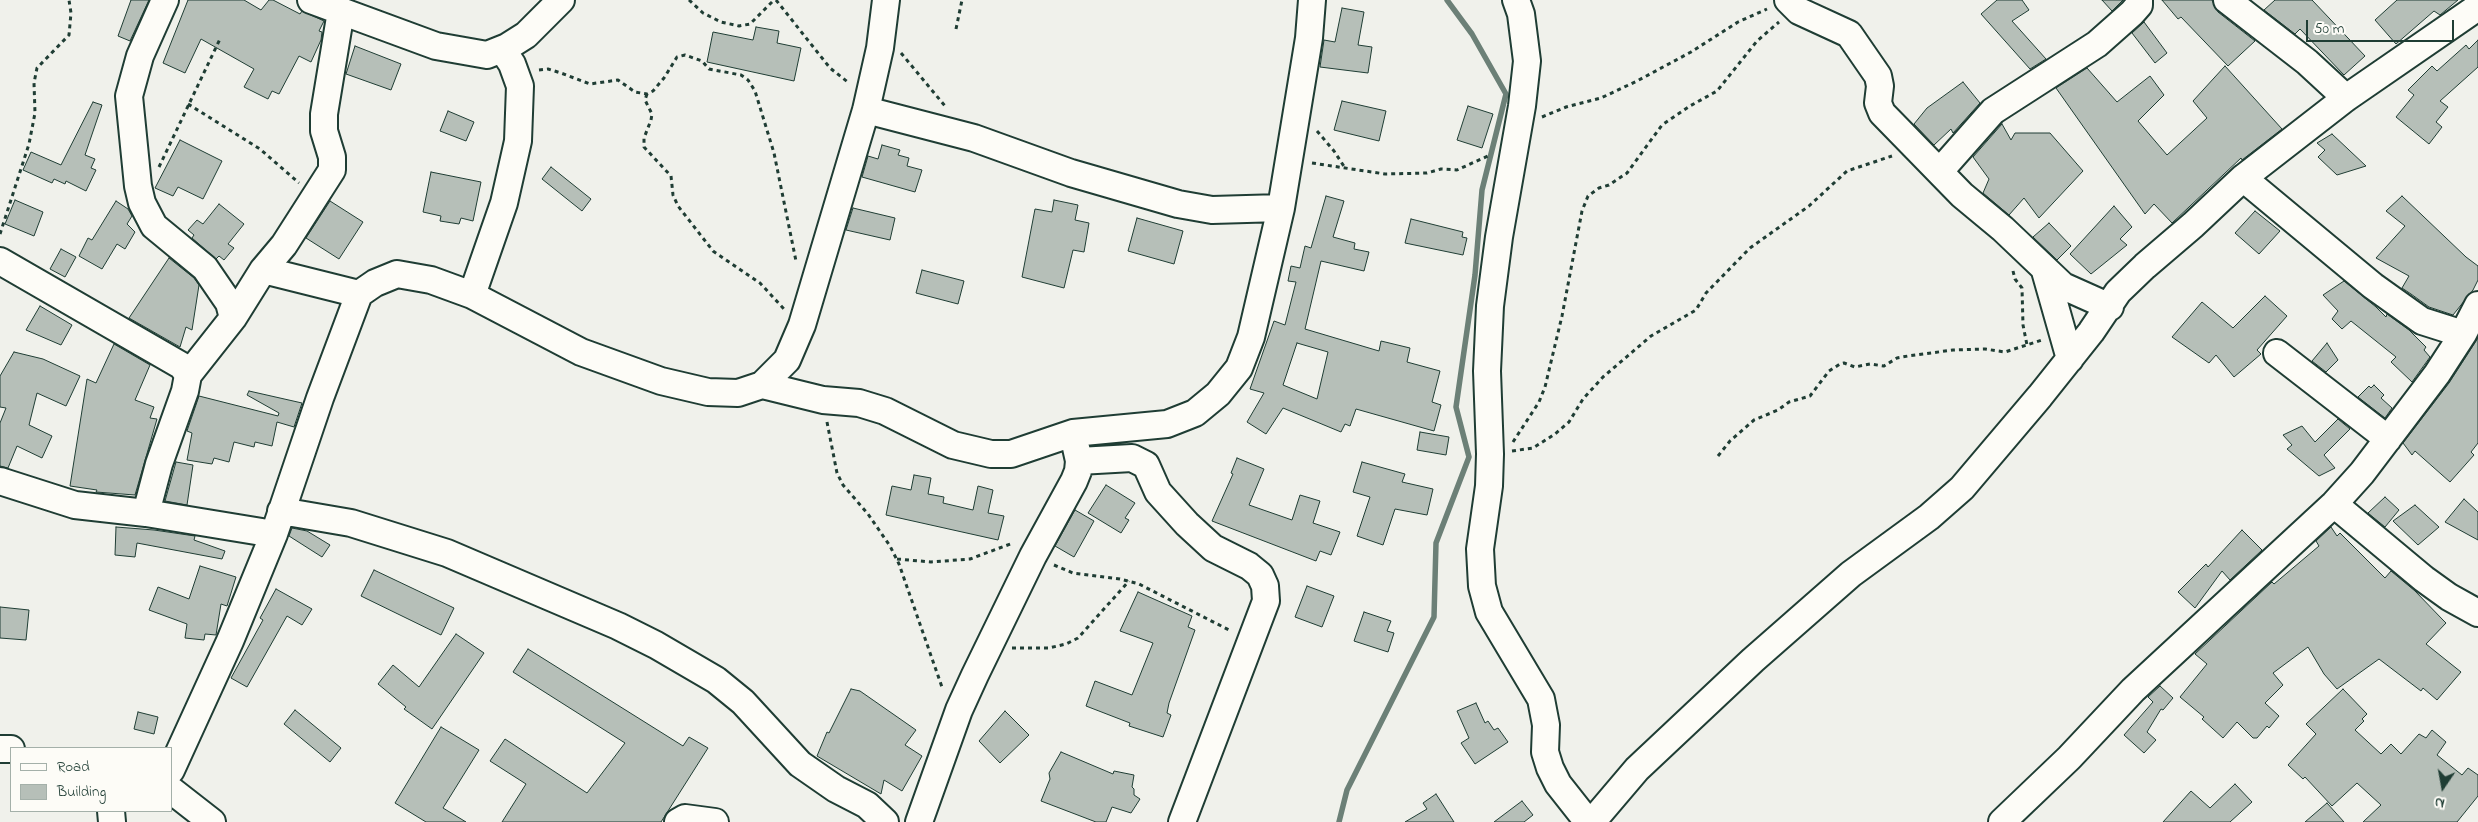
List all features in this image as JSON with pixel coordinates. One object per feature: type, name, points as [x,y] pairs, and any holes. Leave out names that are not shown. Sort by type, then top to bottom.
[{"type":"street","points":[[165,0],[140,56],[130,96],[138,186],[148,217],[154,226],[204,268],[225,296],[232,318]]},
{"type":"street","points":[[311,0],[436,46],[488,55],[507,47],[526,34],[561,0]]},
{"type":"street","points":[[762,386],[787,360],[800,332],[867,105],[883,31],[886,0]]},
{"type":"street","points":[[172,768],[230,642],[278,522],[320,398],[359,294],[375,283],[397,274],[431,280],[472,295],[581,352],[661,381],[708,392],[738,393],[762,386],[823,400],[859,403],[885,411],[952,445],[991,454],[1011,454],[1073,433],[1167,424],[1195,413],[1218,394],[1239,368],[1252,337],[1290,159],[1312,0]]},
{"type":"street","points":[[1516,0],[1521,14],[1527,61],[1518,127],[1498,236],[1489,324],[1487,386],[1490,454],[1489,486],[1480,549],[1485,602],[1496,626],[1541,699],[1546,725],[1545,752],[1550,768],[1558,784],[1588,822]]},
{"type":"street","points":[[1940,170],[1994,111],[2097,44],[2132,13],[2139,5],[2139,0]]},
{"type":"street","points":[[2228,0],[2307,62],[2346,98]]},
{"type":"street","points":[[1801,4],[1853,39],[1878,76],[1880,86],[1878,103],[1882,113],[1940,170],[1962,195],[2002,229],[2063,286],[2110,307]]},
{"type":"street","points":[[1592,822],[1637,769],[1753,660],[1851,574],[1929,517],[1962,488],[2007,437],[2070,359],[2110,307],[2118,292],[2144,266],[2193,226],[2243,178],[2346,98],[2478,7]]},
{"type":"street","points":[[146,513],[159,464],[188,375],[232,318],[263,270],[284,245],[314,201],[332,170],[332,157],[324,131],[324,114],[340,11]]},
{"type":"street","points":[[472,295],[504,202],[517,149],[521,112],[520,86],[504,52],[507,47]]},
{"type":"street","points":[[867,105],[974,138],[1071,173],[1178,204],[1212,210],[1281,208]]},
{"type":"street","points":[[2243,178],[2373,286],[2422,320],[2463,334]]},
{"type":"street","points":[[0,261],[182,366],[188,375]]},
{"type":"street","points":[[263,270],[359,294]]},
{"type":"street","points":[[2045,271],[2070,359]]},
{"type":"street","points":[[2002,822],[2069,758],[2140,684],[2334,504],[2388,439],[2463,334],[2478,305]]},
{"type":"street","points":[[2277,353],[2388,439]]},
{"type":"street","points":[[920,822],[954,724],[989,645],[1032,556],[1074,482],[1079,461],[1073,433]]},
{"type":"street","points":[[1079,461],[1132,458],[1146,465],[1158,492],[1193,530],[1213,548],[1249,566],[1260,575],[1265,586],[1266,601],[1182,822]]},
{"type":"street","points":[[0,481],[75,505],[146,513],[278,522],[351,523],[447,553],[618,626],[656,644],[716,680],[743,702],[800,764],[836,789],[867,805],[885,822]]},
{"type":"street","points":[[2334,504],[2424,579],[2449,597],[2478,613]]},
{"type":"street","points":[[172,791],[212,822]]},
{"type":"street","points":[[678,822],[684,818],[715,822]]},
{"type":"path","points":[[0,234],[29,144],[34,113],[34,83],[37,68],[69,35],[71,24],[70,0]]},
{"type":"path","points":[[689,0],[703,13],[721,22],[739,26],[750,24],[775,0],[830,68],[867,105]]},
{"type":"path","points":[[956,29],[962,0]]},
{"type":"path","points":[[1518,127],[1566,108],[1601,98],[1691,52],[1738,22],[1770,8],[1801,4]]},
{"type":"path","points":[[1490,454],[1512,443],[1539,402],[1545,387],[1562,316],[1582,211],[1588,196],[1627,173],[1662,125],[1717,92],[1773,25],[1801,4]]},
{"type":"path","points":[[883,31],[948,110]]},
{"type":"path","points":[[157,173],[220,38]]},
{"type":"path","points":[[516,74],[548,69],[590,84],[618,80],[635,92],[647,94],[653,92],[677,57],[682,55],[697,58],[710,69],[741,76],[751,83],[774,153],[797,265]]},
{"type":"path","points":[[647,94],[645,100],[652,114],[644,138],[644,147],[671,176],[673,195],[678,206],[713,251],[767,290],[800,332]]},
{"type":"path","points":[[188,104],[260,149],[297,181],[314,201]]},
{"type":"path","points":[[1298,108],[1334,150],[1345,168]]},
{"type":"path","points":[[1490,454],[1533,448],[1555,434],[1569,422],[1583,399],[1604,378],[1652,336],[1696,310],[1706,293],[1750,248],[1809,206],[1847,171],[1910,151],[1915,146]]},
{"type":"path","points":[[1290,159],[1385,174],[1427,173],[1441,168],[1457,170],[1495,154],[1513,157]]},
{"type":"path","points":[[2013,268],[2015,279],[2022,288],[2023,325],[2028,345]]},
{"type":"path","points":[[1718,456],[1730,441],[1754,420],[1778,410],[1789,402],[1810,396],[1829,371],[1840,364],[1855,367],[1870,364],[1884,366],[1897,358],[1970,349],[2005,352],[2061,332]]},
{"type":"path","points":[[823,400],[837,473],[843,485],[868,514],[897,559],[954,724]]},
{"type":"path","points":[[897,559],[931,562],[970,559],[994,552],[1048,528]]},
{"type":"path","points":[[1032,556],[1073,573],[1129,581],[1196,612],[1250,644]]},
{"type":"path","points":[[989,645],[1027,650],[1066,644],[1078,638],[1089,627],[1129,581]]},
{"type":"building","points":[[131,0],[149,0],[130,41],[118,36]]},
{"type":"building","points":[[188,0],[244,0],[261,10],[269,0],[273,0],[300,14],[302,11],[324,21],[319,31],[322,32],[321,40],[311,62],[299,56],[279,94],[272,91],[268,99],[244,87],[254,69],[201,39],[185,73],[163,63]]},
{"type":"building","points":[[1997,0],[2022,0],[2029,10],[2012,21],[2046,59],[2030,69],[1981,14]]},
{"type":"building","points":[[2102,0],[2123,0],[2112,11]]},
{"type":"building","points":[[2162,0],[2212,0],[2218,12],[2255,41],[2228,66],[2181,17],[2178,19]]},
{"type":"building","points":[[2275,0],[2312,0],[2365,56],[2344,75],[2300,29],[2295,34],[2264,10]]},
{"type":"building","points":[[2397,0],[2458,0],[2440,15],[2434,11],[2396,44],[2375,20]]},
{"type":"building","points":[[1342,8],[1364,12],[1358,45],[1372,47],[1368,73],[1320,67],[1324,40],[1335,42]]},
{"type":"building","points":[[2144,22],[2167,53],[2155,63],[2132,33]]},
{"type":"building","points":[[756,27],[779,31],[777,43],[801,48],[794,81],[707,62],[713,32],[753,40]]},
{"type":"building","points":[[2478,40],[2478,67],[2440,101],[2448,107],[2436,122],[2442,127],[2429,144],[2396,117],[2414,95],[2408,90],[2432,66],[2437,71],[2466,45],[2469,49]]},
{"type":"building","points":[[355,46],[401,64],[391,90],[346,74]]},
{"type":"building","points":[[2225,66],[2282,129],[2242,160],[2241,158],[2172,223],[2154,204],[2145,214],[2056,88],[2087,68],[2117,102],[2150,76],[2164,95],[2138,121],[2167,155],[2207,118],[2193,101]]},
{"type":"building","points":[[1963,82],[1980,103],[1953,133],[1951,129],[1934,145],[1914,124],[1927,108]]},
{"type":"building","points":[[1342,101],[1386,111],[1379,141],[1334,130]]},
{"type":"building","points":[[93,102],[102,105],[85,155],[95,159],[91,168],[96,170],[86,191],[66,181],[65,184],[54,179],[52,183],[23,170],[31,152],[61,165]]},
{"type":"building","points":[[1468,106],[1493,114],[1482,148],[1457,140]]},
{"type":"building","points":[[448,111],[474,122],[466,141],[440,131]]},
{"type":"building","points":[[2002,124],[2011,140],[2015,133],[2050,133],[2083,171],[2039,218],[2024,198],[2009,215],[1983,193],[1989,179],[1973,157]]},
{"type":"building","points":[[2332,134],[2366,166],[2337,175],[2318,157],[2325,150],[2317,143]]},
{"type":"building","points":[[180,140],[222,161],[203,199],[178,187],[173,196],[155,188]]},
{"type":"building","points":[[882,145],[900,150],[898,155],[909,158],[907,166],[922,170],[915,192],[862,177],[868,156],[878,159]]},
{"type":"building","points":[[551,167],[591,199],[582,211],[542,179]]},
{"type":"building","points":[[431,172],[481,182],[473,221],[461,218],[459,224],[440,221],[441,216],[423,212]]},
{"type":"building","points":[[1326,196],[1344,201],[1333,237],[1355,243],[1354,249],[1369,252],[1364,271],[1321,261],[1305,329],[1379,351],[1381,341],[1410,348],[1407,362],[1440,371],[1432,402],[1441,405],[1434,431],[1356,409],[1350,426],[1345,424],[1341,432],[1283,408],[1266,434],[1247,422],[1264,393],[1250,389],[1274,321],[1285,325],[1296,282],[1288,281],[1291,266],[1300,268],[1305,246],[1311,248]],"holes":[[[1297,343],[1328,352],[1317,399],[1283,385]]]},
{"type":"building","points":[[2402,196],[2466,257],[2478,266],[2478,280],[2473,290],[2453,315],[2429,307],[2402,288],[2409,276],[2376,258],[2405,226],[2386,211]]},
{"type":"building","points":[[15,200],[43,212],[34,236],[5,224]]},
{"type":"building","points":[[1054,200],[1078,205],[1075,220],[1089,223],[1084,252],[1073,250],[1064,288],[1022,277],[1035,209],[1052,212]]},
{"type":"building","points":[[116,201],[128,209],[132,216],[127,224],[135,232],[125,249],[117,244],[102,269],[79,256],[88,238],[92,240]]},
{"type":"building","points":[[330,201],[363,222],[339,259],[306,238]]},
{"type":"building","points":[[219,204],[244,224],[228,244],[234,248],[224,260],[219,256],[216,259],[192,238],[194,235],[188,230],[197,220],[203,224]]},
{"type":"building","points":[[2114,206],[2132,227],[2120,239],[2127,245],[2091,274],[2070,254]]},
{"type":"building","points":[[853,208],[895,218],[890,240],[846,230]]},
{"type":"building","points":[[2255,211],[2280,231],[2259,254],[2235,233]]},
{"type":"building","points":[[1137,218],[1183,231],[1174,264],[1128,251]]},
{"type":"building","points":[[1411,219],[1463,232],[1462,237],[1467,238],[1463,255],[1405,243]]},
{"type":"building","points":[[2049,223],[2071,246],[2057,260],[2033,237]]},
{"type":"building","points":[[61,249],[76,257],[65,277],[50,269]]},
{"type":"building","points":[[169,258],[194,278],[199,285],[192,330],[186,327],[180,347],[129,318]]},
{"type":"building","points":[[922,270],[964,281],[958,304],[916,293]]},
{"type":"building","points":[[2344,281],[2386,317],[2387,314],[2409,330],[2426,347],[2424,350],[2430,357],[2412,382],[2391,362],[2396,357],[2351,321],[2342,329],[2332,319],[2338,311],[2323,295]]},
{"type":"building","points":[[2265,296],[2287,316],[2257,350],[2261,354],[2234,377],[2216,355],[2209,363],[2172,337],[2202,302],[2233,328]]},
{"type":"building","points":[[40,306],[72,325],[61,345],[26,330]]},
{"type":"building","points":[[2478,338],[2478,443],[2471,452],[2474,455],[2450,482],[2415,451],[2412,455],[2403,443],[2449,383]]},
{"type":"building","points":[[2327,343],[2338,360],[2326,372],[2312,361]]},
{"type":"building","points":[[114,344],[150,365],[135,400],[154,407],[150,418],[157,419],[135,495],[96,492],[97,490],[70,486],[87,379],[96,383]]},
{"type":"building","points":[[14,352],[43,359],[80,376],[66,406],[37,393],[29,425],[52,436],[42,458],[17,446],[8,468],[0,466],[0,423],[6,408],[0,407],[0,376]]},
{"type":"building","points":[[2374,385],[2384,395],[2381,398],[2392,408],[2385,418],[2358,397],[2369,386],[2371,388]]},
{"type":"building","points":[[249,391],[302,403],[294,427],[277,422],[272,446],[255,442],[254,447],[234,442],[229,462],[214,458],[212,464],[187,460],[192,433],[187,431],[199,396],[278,416],[279,413],[247,395]]},
{"type":"building","points":[[2338,419],[2350,429],[2324,455],[2335,468],[2319,476],[2287,449],[2292,445],[2283,435],[2302,426],[2315,442]]},
{"type":"building","points":[[1420,432],[1449,437],[1446,455],[1417,450]]},
{"type":"building","points":[[1237,458],[1264,469],[1249,505],[1292,520],[1300,495],[1320,501],[1313,523],[1340,532],[1331,555],[1320,551],[1316,561],[1212,521],[1233,474],[1231,473]]},
{"type":"building","points":[[176,462],[193,465],[187,505],[165,501]]},
{"type":"building","points":[[1362,462],[1405,474],[1402,482],[1433,489],[1427,515],[1395,509],[1383,545],[1357,536],[1370,497],[1353,492]]},
{"type":"building","points":[[914,475],[931,478],[928,494],[944,497],[943,503],[973,510],[978,486],[993,490],[988,513],[1004,516],[998,540],[886,515],[892,486],[911,490]]},
{"type":"building","points":[[1106,485],[1135,503],[1125,518],[1129,520],[1121,533],[1088,513]]},
{"type":"building","points":[[2385,497],[2399,510],[2385,527],[2368,513]]},
{"type":"building","points":[[2464,499],[2478,512],[2478,540],[2445,522]]},
{"type":"building","points":[[2415,505],[2439,527],[2418,545],[2393,521]]},
{"type":"building","points":[[1075,510],[1094,521],[1074,557],[1055,546]]},
{"type":"building","points":[[116,527],[195,536],[194,540],[225,551],[222,559],[137,543],[135,557],[115,555]]},
{"type":"building","points":[[2331,527],[2337,536],[2340,533],[2385,578],[2391,571],[2415,591],[2446,623],[2426,644],[2461,672],[2437,700],[2423,688],[2421,691],[2379,659],[2337,689],[2324,674],[2308,647],[2273,673],[2283,685],[2265,703],[2279,716],[2269,728],[2267,726],[2257,738],[2253,738],[2237,722],[2223,738],[2202,719],[2204,717],[2180,697],[2207,664],[2195,654],[2272,582],[2274,584],[2319,546],[2316,541]]},
{"type":"building","points":[[292,528],[307,531],[330,545],[322,557],[289,536]]},
{"type":"building","points":[[2242,530],[2262,550],[2230,580],[2222,571],[2195,608],[2178,592],[2206,564],[2208,567]]},
{"type":"building","points":[[200,566],[236,577],[227,606],[221,604],[216,635],[205,634],[204,640],[185,638],[187,624],[149,610],[158,587],[189,599]]},
{"type":"building","points":[[374,570],[454,608],[441,635],[361,596]]},
{"type":"building","points":[[1307,586],[1334,596],[1322,627],[1295,617]]},
{"type":"building","points":[[276,589],[312,609],[302,625],[287,616],[247,687],[231,678],[263,620],[260,618]]},
{"type":"building","points":[[1138,592],[1192,616],[1188,627],[1195,630],[1169,703],[1167,713],[1171,715],[1163,737],[1129,726],[1130,723],[1086,706],[1095,681],[1132,695],[1153,643],[1120,631]]},
{"type":"building","points":[[0,607],[29,610],[26,640],[0,638]]},
{"type":"building","points":[[1364,612],[1391,621],[1387,631],[1394,633],[1388,652],[1354,641]]},
{"type":"building","points":[[456,634],[484,653],[432,729],[404,709],[406,707],[378,684],[393,665],[419,687]]},
{"type":"building","points":[[528,649],[683,746],[689,737],[708,748],[661,822],[502,822],[526,784],[490,761],[505,739],[587,793],[625,743],[513,672]]},
{"type":"building","points":[[2160,686],[2173,698],[2163,710],[2161,709],[2147,732],[2156,740],[2144,753],[2124,735],[2153,702],[2148,697]]},
{"type":"building","points":[[851,689],[860,691],[916,730],[905,745],[922,756],[902,791],[884,780],[881,794],[817,756],[827,732],[829,733]]},
{"type":"building","points":[[2343,689],[2367,714],[2362,719],[2364,721],[2355,730],[2381,754],[2391,744],[2401,754],[2419,734],[2426,738],[2432,730],[2446,742],[2437,755],[2462,775],[2468,768],[2478,775],[2478,796],[2457,822],[2363,822],[2381,805],[2357,783],[2332,806],[2305,777],[2303,779],[2288,765],[2316,734],[2306,724]]},
{"type":"building","points":[[1476,703],[1485,723],[1488,721],[1494,730],[1498,728],[1508,742],[1475,764],[1461,743],[1469,738],[1457,711]]},
{"type":"building","points":[[295,710],[341,748],[330,762],[284,724]]},
{"type":"building","points":[[1005,711],[1029,735],[1000,763],[979,741]]},
{"type":"building","points":[[138,712],[158,717],[154,734],[134,729]]},
{"type":"building","points":[[441,727],[479,750],[443,808],[466,822],[426,822],[395,803]]},
{"type":"building","points":[[1061,752],[1113,774],[1114,771],[1134,775],[1132,787],[1134,795],[1140,799],[1131,813],[1112,807],[1106,822],[1096,822],[1041,801],[1050,779],[1049,773]]},
{"type":"building","points":[[2235,784],[2252,802],[2230,822],[2163,822],[2191,791],[2210,808]]},
{"type":"building","points":[[1436,794],[1454,822],[1405,822],[1427,809],[1423,803]]},
{"type":"building","points":[[1522,801],[1533,815],[1524,822],[1494,822]]},
{"type":"building","points":[[2327,803],[2344,822],[2305,822]]},
{"type":"waterway","points":[[1339,822],[1347,790],[1434,617],[1436,543],[1469,457],[1456,407],[1475,275],[1482,190],[1506,94],[1472,34],[1447,0]]}]
